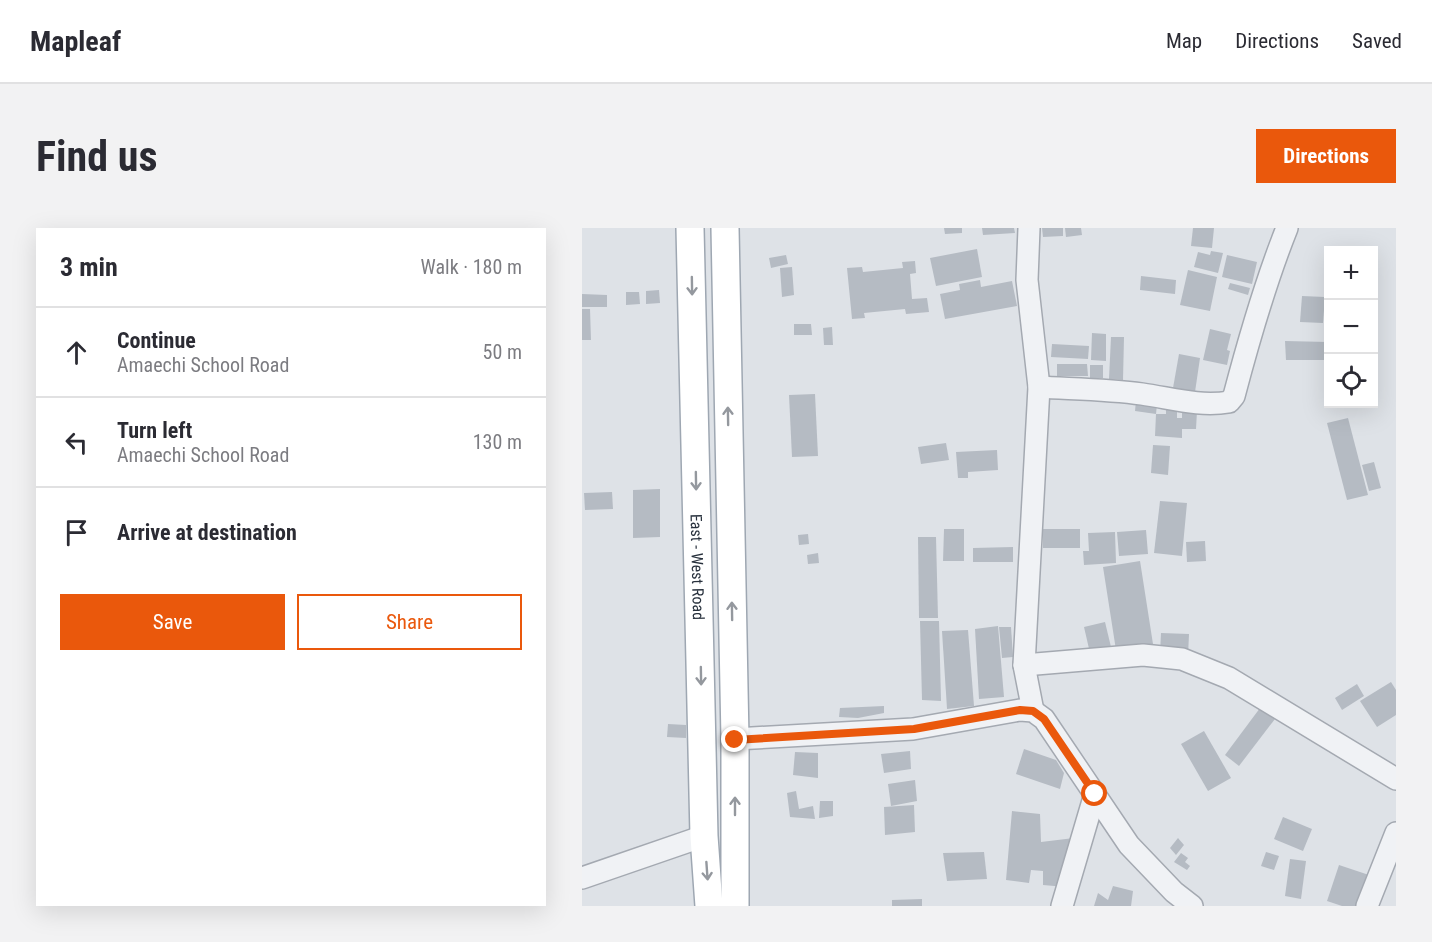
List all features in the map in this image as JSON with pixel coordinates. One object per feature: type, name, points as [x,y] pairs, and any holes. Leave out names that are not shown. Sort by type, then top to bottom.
[{"type":"main road","name":"East - West Road","points":[[690,228],[704,836],[709,906]]},
{"type":"main road","name":"East - West Road","points":[[724,228],[735,740],[735,906]]},
{"type":"street","points":[[1029,228],[1028,280],[1039,387],[1024,665],[1033,711]]},
{"type":"street","points":[[1039,387],[1140,394],[1186,402],[1215,404],[1229,402],[1234,396],[1273,261],[1287,228]]},
{"type":"street","points":[[1024,665],[1143,655],[1182,659],[1229,678],[1396,779]]},
{"type":"street","points":[[735,740],[914,729],[1020,710],[1033,711],[1044,719],[1129,845],[1173,899],[1192,906]]},
{"type":"street","points":[[1062,906],[1095,794]]},
{"type":"street","points":[[1367,906],[1396,833]]},
{"type":"street","points":[[582,878],[704,836]]},
{"type":"building","points":[[944,228],[962,228],[962,233],[945,234]]},
{"type":"building","points":[[982,228],[1014,228],[1015,233],[983,235]]},
{"type":"building","points":[[1042,228],[1063,228],[1063,236],[1043,237]]},
{"type":"building","points":[[1065,228],[1081,228],[1082,235],[1066,237]]},
{"type":"building","points":[[1193,228],[1214,228],[1212,248],[1191,246]]},
{"type":"building","points":[[977,249],[982,277],[936,286],[930,258]]},
{"type":"building","points":[[1211,251],[1223,253],[1218,273],[1194,267],[1198,252],[1210,255]]},
{"type":"building","points":[[786,255],[788,264],[771,268],[769,258]]},
{"type":"building","points":[[1227,255],[1257,262],[1252,284],[1222,277]]},
{"type":"building","points":[[915,261],[916,273],[910,274],[912,299],[927,298],[929,312],[906,314],[905,309],[864,313],[865,318],[852,319],[847,268],[862,267],[863,272],[903,268],[902,262]]},
{"type":"building","points":[[792,267],[794,295],[782,297],[780,268]]},
{"type":"building","points":[[1188,270],[1217,277],[1210,311],[1180,305]]},
{"type":"building","points":[[1141,276],[1176,280],[1175,294],[1140,290]]},
{"type":"building","points":[[980,280],[981,287],[1012,281],[1017,306],[945,319],[940,294],[960,290],[959,284]]},
{"type":"building","points":[[1230,283],[1250,288],[1248,295],[1228,289]]},
{"type":"building","points":[[659,290],[660,303],[646,304],[646,291]]},
{"type":"building","points":[[626,292],[639,292],[640,304],[626,305]]},
{"type":"building","points":[[582,294],[607,295],[607,307],[582,307]]},
{"type":"building","points":[[1302,296],[1324,297],[1323,323],[1300,322]]},
{"type":"building","points":[[582,309],[590,309],[591,340],[582,340]]},
{"type":"building","points":[[794,324],[811,324],[812,335],[794,335]]},
{"type":"building","points":[[832,327],[833,345],[824,345],[823,328]]},
{"type":"building","points":[[1210,329],[1231,334],[1227,350],[1230,351],[1227,365],[1203,360]]},
{"type":"building","points":[[1092,333],[1106,334],[1106,361],[1091,360]]},
{"type":"building","points":[[1111,337],[1124,337],[1123,380],[1109,379]]},
{"type":"building","points":[[1285,341],[1324,342],[1324,360],[1286,360]]},
{"type":"building","points":[[1052,344],[1089,346],[1088,359],[1051,357]]},
{"type":"building","points":[[1179,354],[1200,358],[1195,392],[1173,388]]},
{"type":"building","points":[[1057,364],[1087,364],[1088,376],[1057,376]]},
{"type":"building","points":[[1090,365],[1103,365],[1103,378],[1090,378]]},
{"type":"building","points":[[815,394],[818,456],[792,457],[789,395]]},
{"type":"building","points":[[1136,401],[1157,404],[1156,414],[1135,411]]},
{"type":"building","points":[[1166,410],[1177,410],[1177,418],[1182,418],[1182,410],[1197,411],[1196,429],[1182,429],[1182,438],[1155,436],[1156,414],[1166,414]]},
{"type":"building","points":[[1348,418],[1368,495],[1347,500],[1327,423]]},
{"type":"building","points":[[946,443],[949,460],[921,464],[918,447]]},
{"type":"building","points":[[1153,445],[1170,446],[1168,475],[1151,473]]},
{"type":"building","points":[[997,450],[998,470],[968,472],[968,478],[958,478],[956,452]]},
{"type":"building","points":[[1374,462],[1381,488],[1369,491],[1362,465]]},
{"type":"building","points":[[660,489],[660,537],[633,538],[633,490]]},
{"type":"building","points":[[612,492],[613,509],[585,510],[584,493]]},
{"type":"building","points":[[1160,501],[1187,503],[1182,556],[1154,553]]},
{"type":"building","points":[[944,529],[964,529],[964,561],[943,561]]},
{"type":"building","points":[[1043,529],[1080,529],[1080,548],[1043,548]]},
{"type":"building","points":[[1146,530],[1148,554],[1119,556],[1117,532]]},
{"type":"building","points":[[1115,532],[1116,563],[1084,565],[1083,551],[1089,551],[1088,533]]},
{"type":"building","points":[[808,534],[809,544],[799,545],[798,535]]},
{"type":"building","points":[[918,537],[936,537],[938,618],[919,618]]},
{"type":"building","points":[[1205,541],[1206,561],[1187,562],[1186,542]]},
{"type":"building","points":[[1013,547],[1013,562],[973,562],[973,548]]},
{"type":"building","points":[[818,553],[819,563],[808,564],[807,555]]},
{"type":"building","points":[[1140,561],[1153,644],[1116,650],[1103,567]]},
{"type":"building","points":[[920,621],[939,621],[941,701],[922,700]]},
{"type":"building","points":[[1105,622],[1111,647],[1090,653],[1084,627]]},
{"type":"building","points":[[998,626],[1004,697],[979,699],[975,629]]},
{"type":"building","points":[[999,627],[1011,627],[1013,657],[1002,658]]},
{"type":"building","points":[[968,630],[974,706],[947,709],[942,631]]},
{"type":"building","points":[[1161,633],[1189,634],[1188,656],[1160,654]]},
{"type":"building","points":[[1391,682],[1396,690],[1396,715],[1377,727],[1360,701]]},
{"type":"building","points":[[1357,684],[1364,696],[1342,710],[1335,698]]},
{"type":"building","points":[[1263,704],[1278,715],[1239,766],[1225,755]]},
{"type":"building","points":[[884,706],[884,713],[858,718],[839,717],[840,708]]},
{"type":"building","points":[[668,724],[686,725],[686,738],[667,737]]},
{"type":"building","points":[[1204,731],[1231,778],[1208,791],[1181,744]]},
{"type":"building","points":[[1024,749],[1056,760],[1064,773],[1060,789],[1016,774]]},
{"type":"building","points":[[910,751],[911,769],[884,773],[881,754]]},
{"type":"building","points":[[795,752],[818,753],[818,778],[793,775]]},
{"type":"building","points":[[915,780],[917,801],[891,806],[888,784]]},
{"type":"building","points":[[796,791],[799,809],[813,806],[815,819],[790,817],[787,793]]},
{"type":"building","points":[[820,801],[833,801],[833,816],[819,818]]},
{"type":"building","points":[[914,805],[915,832],[885,835],[884,807]]},
{"type":"building","points":[[1012,811],[1040,814],[1041,842],[1074,838],[1066,887],[1043,885],[1043,871],[1031,870],[1029,883],[1006,880]]},
{"type":"building","points":[[1283,817],[1312,829],[1303,851],[1274,839]]},
{"type":"building","points":[[1178,838],[1184,845],[1176,855],[1170,848]]},
{"type":"building","points":[[984,852],[987,879],[947,881],[943,853]]},
{"type":"building","points":[[1266,852],[1279,856],[1274,870],[1261,866]]},
{"type":"building","points":[[1181,853],[1188,858],[1185,862],[1190,866],[1187,870],[1174,862]]},
{"type":"building","points":[[1290,859],[1306,861],[1301,899],[1285,896]]},
{"type":"building","points":[[1339,865],[1369,875],[1359,906],[1342,906],[1327,901]]},
{"type":"building","points":[[1113,886],[1133,891],[1131,906],[1094,906],[1098,893],[1108,900]]},
{"type":"building","points":[[922,899],[922,906],[892,906],[892,900]]},
{"type":"route","points":[[735,740],[914,729],[1020,710],[1033,711],[1044,719],[1095,794]]}]
